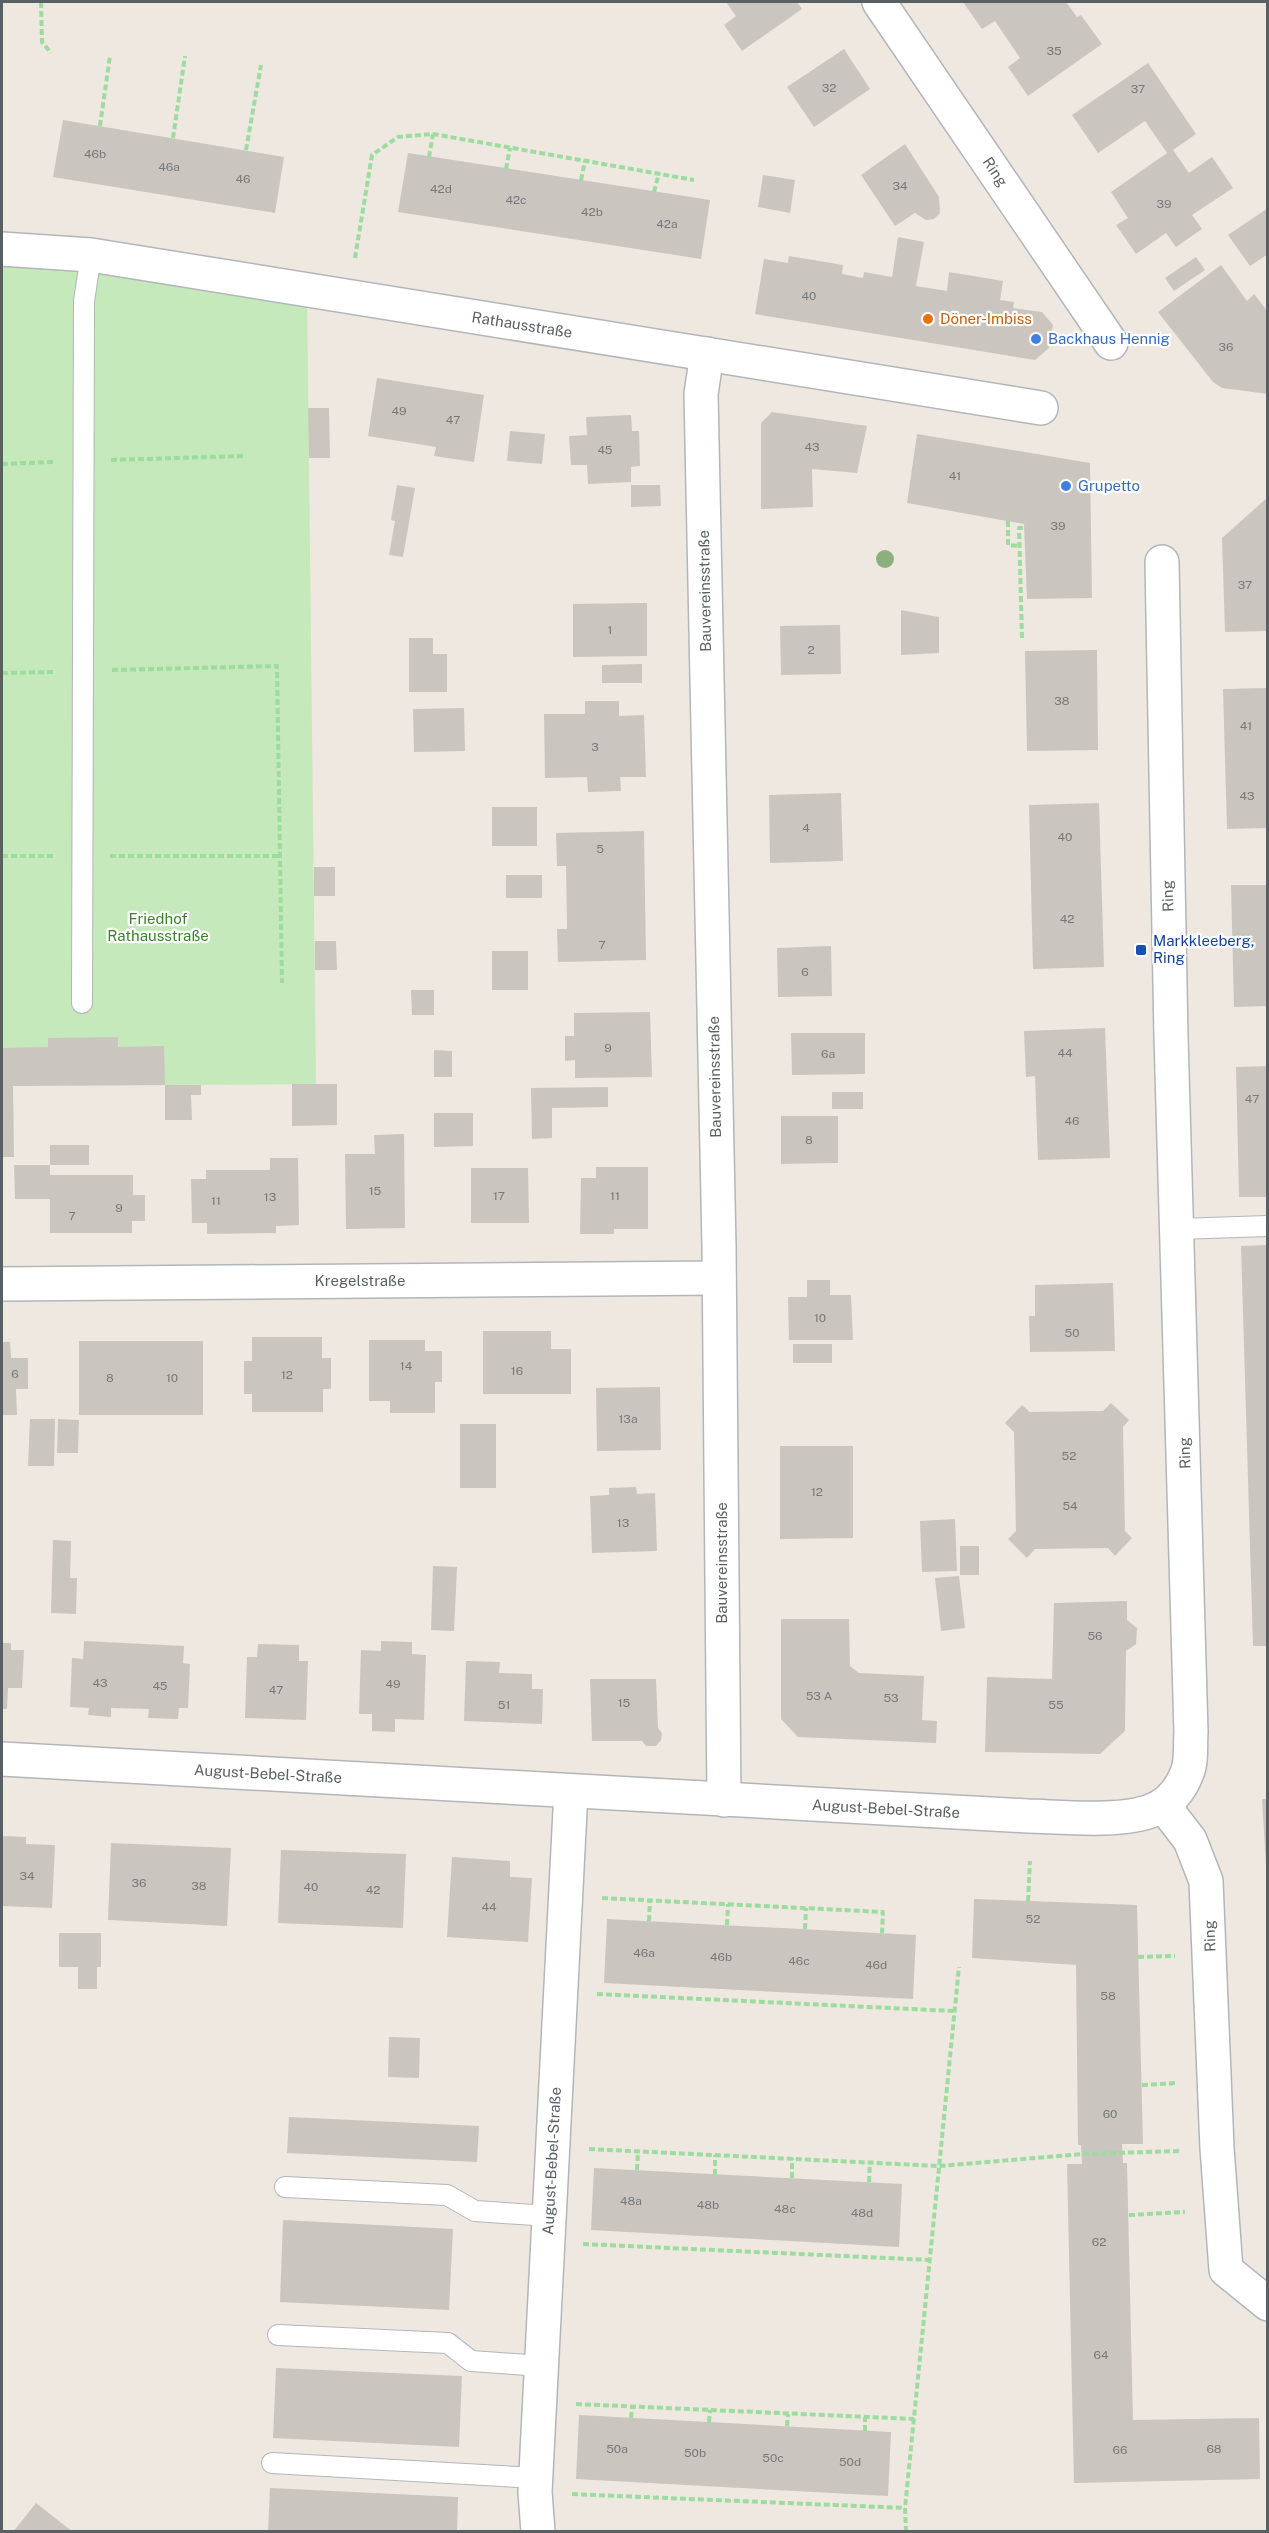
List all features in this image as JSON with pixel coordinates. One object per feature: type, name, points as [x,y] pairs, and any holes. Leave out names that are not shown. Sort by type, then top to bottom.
[{"type":"street","name":"Ring","points":[[879,2],[1111,343]]},
{"type":"street","name":"Rathausstraße","points":[[2,249],[91,255],[1041,408]]},
{"type":"street","name":"Bauvereinsstraße","points":[[707,354],[701,394],[701,426],[719,1278],[724,1800]]},
{"type":"street","name":"Ring","points":[[1162,562],[1166,833],[1191,1732],[1188,1771],[1180,1788],[1163,1805],[1190,1840],[1206,1881],[1216,2126],[1226,2270],[1268,2304]]},
{"type":"street","name":"Kregelstraße","points":[[2,1284],[719,1278]]},
{"type":"street","name":"August-Bebel-Straße","points":[[2,1759],[965,1814],[1089,1818],[1146,1812],[1163,1805]]},
{"type":"street","name":"August-Bebel-Straße","points":[[538,2532],[536,2485],[571,1791]]},
{"type":"lane","points":[[82,1003],[84,301],[91,255]]},
{"type":"lane","points":[[1178,1229],[1268,1226]]},
{"type":"lane","points":[[285,2187],[447,2195],[475,2211],[549,2216]]},
{"type":"lane","points":[[278,2335],[448,2343],[471,2361],[542,2366]]},
{"type":"lane","points":[[272,2463],[536,2485]]},
{"type":"path","points":[[42,2],[42,42],[51,53]]},
{"type":"path","points":[[100,126],[110,56]]},
{"type":"path","points":[[173,138],[185,56]]},
{"type":"path","points":[[246,150],[261,65]]},
{"type":"path","points":[[429,157],[433,134]]},
{"type":"path","points":[[355,258],[372,155],[398,137],[433,134],[694,180]]},
{"type":"path","points":[[506,169],[510,148]]},
{"type":"path","points":[[581,180],[585,160]]},
{"type":"path","points":[[654,192],[658,173]]},
{"type":"path","points":[[2,464],[243,456]]},
{"type":"path","points":[[1008,521],[1008,545],[1019,546]]},
{"type":"path","points":[[1022,638],[1019,528],[1024,528]]},
{"type":"path","points":[[2,673],[277,666],[282,983]]},
{"type":"path","points":[[2,856],[280,856]]},
{"type":"path","points":[[1028,1900],[1030,1861]]},
{"type":"path","points":[[594,1897],[883,1912],[882,1933]]},
{"type":"path","points":[[649,1921],[650,1900]]},
{"type":"path","points":[[727,1925],[728,1904]]},
{"type":"path","points":[[805,1929],[806,1908]]},
{"type":"path","points":[[1138,1957],[1180,1956]]},
{"type":"path","points":[[906,2532],[905,2508],[959,1967]]},
{"type":"path","points":[[590,1994],[953,2011]]},
{"type":"path","points":[[1142,2085],[1183,2083]]},
{"type":"path","points":[[581,2149],[939,2166],[1071,2155],[1185,2151]]},
{"type":"path","points":[[637,2170],[638,2151]]},
{"type":"path","points":[[715,2155],[715,2175]]},
{"type":"path","points":[[792,2158],[792,2178]]},
{"type":"path","points":[[869,2182],[870,2162]]},
{"type":"path","points":[[1129,2215],[1186,2212]]},
{"type":"path","points":[[576,2243],[930,2260]]},
{"type":"path","points":[[568,2404],[914,2419]]},
{"type":"path","points":[[632,2407],[632,2418]]},
{"type":"path","points":[[709,2422],[710,2410]]},
{"type":"path","points":[[787,2426],[788,2414]]},
{"type":"path","points":[[865,2431],[866,2417]]},
{"type":"path","points":[[536,2485],[905,2508]]},
{"type":"green space","name":"Friedhof Rathausstraße","points":[[2,249],[307,290],[316,1084],[2,1086]]},
{"type":"building","points":[[726,2],[797,2],[802,9],[742,51],[724,25],[736,16]]},
{"type":"building","points":[[963,2],[1066,2],[1077,17],[1081,15],[1102,44],[1028,96],[1008,67],[1020,58],[995,21],[982,29]]},
{"type":"building","points":[[844,49],[870,89],[814,127],[787,87]]},
{"type":"building","points":[[1148,63],[1196,134],[1173,150],[1189,173],[1212,157],[1233,188],[1192,215],[1202,229],[1176,247],[1166,233],[1136,254],[1116,225],[1128,218],[1111,192],[1167,153],[1145,121],[1098,153],[1072,115]]},
{"type":"building","points":[[63,120],[284,157],[275,213],[53,177]]},
{"type":"building","points":[[905,144],[939,197],[940,213],[934,219],[926,220],[915,213],[895,226],[861,175]]},
{"type":"building","points":[[408,153],[710,200],[701,259],[398,212]]},
{"type":"building","points":[[763,175],[795,180],[790,213],[758,207]]},
{"type":"building","points":[[1268,208],[1268,254],[1250,266],[1228,235]]},
{"type":"building","points":[[898,237],[924,242],[916,286],[947,291],[949,272],[1003,281],[1000,300],[1014,302],[1013,308],[1042,312],[1053,325],[1049,348],[1035,360],[755,314],[764,259],[788,263],[789,256],[843,265],[842,274],[863,278],[864,272],[892,277]]},
{"type":"building","points":[[1196,257],[1205,270],[1174,291],[1165,278]]},
{"type":"building","points":[[1221,265],[1247,301],[1254,294],[1268,312],[1268,394],[1222,388],[1213,382],[1158,312]]},
{"type":"building","points":[[377,378],[484,395],[474,462],[434,456],[436,447],[368,436]]},
{"type":"building","points":[[308,408],[329,408],[330,458],[309,458]]},
{"type":"building","points":[[772,412],[867,426],[857,473],[812,469],[813,507],[761,509],[761,423]]},
{"type":"building","points":[[631,415],[632,431],[639,431],[640,466],[631,467],[631,482],[588,484],[587,465],[571,465],[569,436],[587,435],[586,417]]},
{"type":"building","points":[[510,431],[545,434],[542,464],[507,461]]},
{"type":"building","points":[[917,434],[1090,463],[1092,598],[1027,599],[1024,524],[907,503]]},
{"type":"building","points":[[397,485],[415,488],[403,557],[389,555],[395,521],[391,520]]},
{"type":"building","points":[[631,485],[660,485],[661,506],[631,507]]},
{"type":"building","points":[[1268,497],[1268,631],[1225,632],[1222,538]]},
{"type":"building","points":[[647,603],[647,656],[573,657],[573,604]]},
{"type":"building","points":[[901,610],[939,617],[939,653],[901,655]]},
{"type":"building","points":[[840,625],[841,674],[781,675],[780,626]]},
{"type":"building","points":[[409,638],[433,638],[433,654],[447,654],[447,692],[409,692]]},
{"type":"building","points":[[1097,650],[1098,750],[1027,751],[1025,651]]},
{"type":"building","points":[[642,664],[642,683],[602,683],[602,665]]},
{"type":"building","points":[[1268,688],[1268,828],[1227,829],[1223,689]]},
{"type":"building","points":[[585,701],[619,701],[619,716],[644,715],[646,777],[620,777],[621,791],[588,792],[587,777],[545,778],[544,714],[585,714]]},
{"type":"building","points":[[464,708],[465,751],[414,752],[413,709]]},
{"type":"building","points":[[841,793],[843,861],[770,863],[769,795]]},
{"type":"building","points":[[1099,803],[1104,967],[1033,969],[1029,805]]},
{"type":"building","points":[[492,807],[537,807],[537,846],[492,846]]},
{"type":"building","points":[[644,831],[646,960],[558,962],[557,929],[567,929],[566,866],[557,866],[556,833]]},
{"type":"building","points":[[314,867],[335,867],[335,896],[314,896]]},
{"type":"building","points":[[506,875],[542,875],[542,898],[506,898]]},
{"type":"building","points":[[1231,885],[1268,885],[1268,1006],[1234,1007]]},
{"type":"building","points":[[315,941],[336,941],[337,970],[315,970]]},
{"type":"building","points":[[831,946],[832,996],[778,997],[777,948]]},
{"type":"building","points":[[492,951],[528,951],[528,990],[492,990]]},
{"type":"building","points":[[411,990],[434,990],[434,1015],[412,1015]]},
{"type":"building","points":[[650,1012],[652,1077],[575,1078],[575,1060],[565,1061],[565,1036],[574,1036],[574,1013]]},
{"type":"building","points":[[1105,1028],[1110,1158],[1038,1160],[1035,1076],[1026,1077],[1024,1031]]},
{"type":"building","points":[[791,1033],[865,1033],[865,1074],[792,1075]]},
{"type":"building","points":[[118,1037],[118,1047],[164,1046],[165,1085],[13,1086],[14,1157],[2,1157],[3,1048],[48,1047],[48,1038]]},
{"type":"building","points":[[434,1050],[452,1051],[452,1077],[434,1077]]},
{"type":"building","points":[[1268,1066],[1268,1197],[1239,1197],[1236,1067]]},
{"type":"building","points":[[292,1084],[337,1084],[337,1125],[292,1126]]},
{"type":"building","points":[[165,1085],[201,1085],[201,1095],[191,1095],[192,1120],[165,1120]]},
{"type":"building","points":[[608,1087],[608,1107],[552,1108],[552,1138],[532,1139],[531,1088]]},
{"type":"building","points":[[832,1092],[863,1092],[863,1109],[832,1109]]},
{"type":"building","points":[[434,1113],[473,1113],[473,1146],[434,1147]]},
{"type":"building","points":[[781,1116],[838,1116],[838,1163],[781,1164]]},
{"type":"building","points":[[404,1134],[405,1228],[346,1229],[345,1154],[375,1154],[374,1135]]},
{"type":"building","points":[[50,1145],[89,1145],[89,1165],[50,1165]]},
{"type":"building","points":[[270,1158],[298,1158],[299,1225],[276,1226],[276,1233],[207,1234],[207,1223],[192,1223],[191,1179],[206,1179],[206,1170],[270,1170]]},
{"type":"building","points":[[14,1165],[50,1165],[50,1175],[133,1175],[133,1195],[145,1195],[145,1221],[132,1221],[132,1233],[50,1233],[50,1199],[15,1199]]},
{"type":"building","points":[[596,1167],[648,1167],[648,1229],[614,1229],[614,1234],[580,1234],[581,1178],[596,1178]]},
{"type":"building","points":[[471,1168],[528,1168],[529,1223],[471,1223]]},
{"type":"building","points":[[1268,1245],[1268,1646],[1253,1646],[1241,1246]]},
{"type":"building","points":[[807,1280],[830,1280],[830,1295],[851,1295],[853,1340],[789,1340],[788,1297],[807,1297]]},
{"type":"building","points":[[1113,1283],[1115,1351],[1030,1352],[1029,1316],[1035,1316],[1035,1285]]},
{"type":"building","points":[[483,1331],[551,1331],[551,1349],[571,1349],[571,1394],[483,1394]]},
{"type":"building","points":[[252,1337],[322,1337],[322,1358],[331,1358],[331,1389],[323,1389],[323,1412],[252,1412],[252,1394],[244,1394],[244,1361],[252,1361]]},
{"type":"building","points":[[369,1340],[425,1340],[425,1351],[442,1351],[442,1382],[435,1382],[435,1413],[390,1413],[390,1401],[369,1401]]},
{"type":"building","points":[[79,1341],[203,1341],[203,1415],[79,1415]]},
{"type":"building","points":[[2,1342],[10,1342],[11,1358],[28,1358],[28,1389],[16,1389],[17,1415],[2,1415]]},
{"type":"building","points":[[793,1344],[832,1344],[832,1363],[793,1363]]},
{"type":"building","points":[[660,1387],[661,1450],[597,1451],[596,1388]]},
{"type":"building","points":[[1111,1403],[1129,1420],[1123,1427],[1125,1531],[1132,1538],[1115,1556],[1108,1548],[1035,1549],[1027,1558],[1008,1539],[1016,1531],[1014,1432],[1005,1423],[1022,1405],[1030,1412],[1103,1411]]},
{"type":"building","points":[[30,1419],[55,1419],[54,1466],[28,1466]]},
{"type":"building","points":[[58,1419],[79,1420],[78,1453],[57,1453]]},
{"type":"building","points":[[460,1424],[496,1424],[496,1488],[460,1488]]},
{"type":"building","points":[[780,1446],[853,1446],[853,1538],[780,1539]]},
{"type":"building","points":[[636,1487],[637,1494],[655,1493],[657,1551],[592,1553],[590,1496],[609,1495],[609,1488]]},
{"type":"building","points":[[955,1519],[957,1571],[922,1572],[920,1521]]},
{"type":"building","points":[[53,1540],[71,1541],[70,1578],[77,1578],[76,1614],[51,1613]]},
{"type":"building","points":[[960,1546],[979,1546],[979,1575],[960,1575]]},
{"type":"building","points":[[433,1566],[457,1567],[454,1631],[431,1630]]},
{"type":"building","points":[[959,1576],[965,1628],[941,1631],[935,1578]]},
{"type":"building","points":[[1127,1601],[1127,1620],[1137,1628],[1136,1644],[1126,1651],[1125,1731],[1100,1754],[985,1752],[987,1677],[1052,1679],[1054,1603]]},
{"type":"building","points":[[781,1619],[849,1619],[850,1666],[859,1673],[924,1676],[922,1720],[937,1721],[936,1743],[798,1737],[781,1719]]},
{"type":"building","points":[[84,1641],[184,1646],[183,1663],[190,1664],[188,1708],[179,1708],[178,1719],[148,1718],[149,1709],[111,1708],[111,1717],[88,1715],[89,1708],[70,1707],[72,1658],[83,1659]]},
{"type":"building","points":[[381,1641],[412,1642],[412,1654],[426,1655],[424,1720],[395,1719],[395,1732],[372,1731],[372,1714],[359,1714],[361,1650],[381,1651]]},
{"type":"building","points":[[2,1643],[11,1643],[11,1650],[24,1650],[22,1688],[8,1688],[7,1709],[2,1709]]},
{"type":"building","points":[[258,1644],[299,1645],[299,1661],[308,1661],[306,1720],[245,1718],[247,1657],[257,1657]]},
{"type":"building","points":[[466,1661],[500,1662],[499,1673],[532,1674],[532,1689],[543,1689],[542,1724],[464,1721]]},
{"type":"building","points":[[590,1679],[656,1679],[658,1728],[662,1733],[661,1740],[656,1746],[646,1746],[642,1741],[592,1741]]},
{"type":"building","points":[[1262,1799],[1268,1799],[1268,1866],[1266,1866]]},
{"type":"building","points":[[2,1836],[26,1837],[26,1844],[55,1845],[52,1908],[2,1906]]},
{"type":"building","points":[[111,1843],[231,1848],[227,1926],[108,1920]]},
{"type":"building","points":[[281,1850],[406,1854],[403,1928],[278,1923]]},
{"type":"building","points":[[452,1857],[510,1861],[510,1877],[532,1878],[528,1942],[447,1937]]},
{"type":"building","points":[[974,1899],[1137,1905],[1143,2144],[1122,2144],[1123,2163],[1127,2163],[1133,2420],[1259,2418],[1260,2479],[1074,2483],[1067,2164],[1082,2164],[1081,2145],[1078,2145],[1076,1965],[972,1958]]},
{"type":"building","points":[[607,1919],[916,1935],[913,1999],[604,1983]]},
{"type":"building","points":[[59,1933],[101,1933],[101,1967],[97,1967],[97,1989],[78,1989],[78,1967],[59,1967]]},
{"type":"building","points":[[389,2037],[420,2038],[419,2078],[388,2077]]},
{"type":"building","points":[[289,2117],[479,2126],[477,2162],[287,2153]]},
{"type":"building","points":[[594,2168],[902,2184],[899,2247],[591,2230]]},
{"type":"building","points":[[283,2220],[453,2229],[449,2310],[280,2302]]},
{"type":"building","points":[[276,2368],[462,2376],[459,2447],[273,2438]]},
{"type":"building","points":[[579,2415],[891,2432],[888,2496],[576,2479]]},
{"type":"building","points":[[270,2488],[458,2497],[457,2532],[268,2532]]},
{"type":"building","points":[[36,2503],[73,2532],[13,2532]]},
{"type":"place","name":"Döner-Imbiss","points":[[928,319]]},
{"type":"place","name":"Backhaus Hennig","points":[[1036,339]]},
{"type":"place","name":"Grupetto","points":[[1066,486]]},
{"type":"place","name":"Markkleeberg, Ring","points":[[1141,950]]}]
